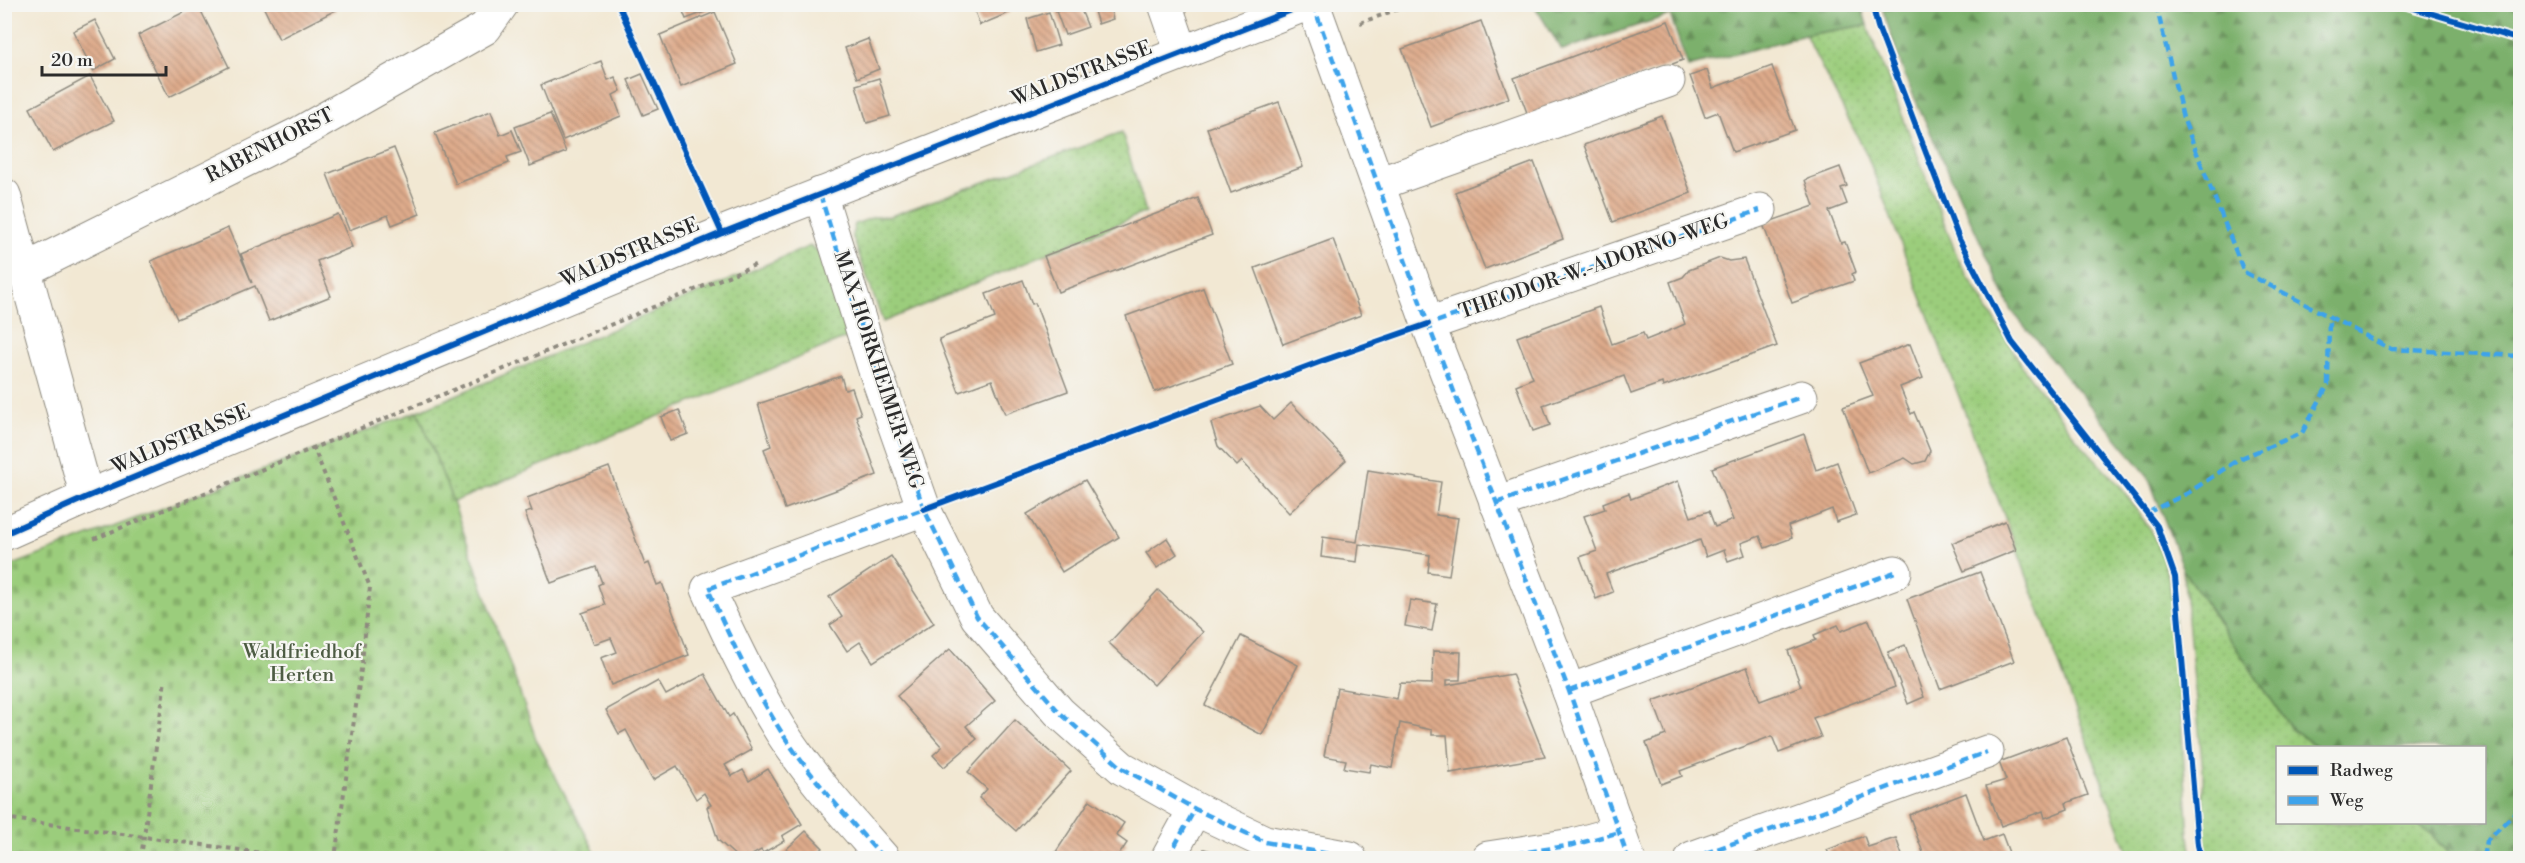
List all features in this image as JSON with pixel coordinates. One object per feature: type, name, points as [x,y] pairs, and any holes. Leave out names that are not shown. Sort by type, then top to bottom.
[{"type":"street","name":"RABENHORST","points":[[25,270],[298,134],[485,28],[502,4]]},
{"type":"street","points":[[1165,4],[1182,53]]},
{"type":"street","name":"WALDSTRASSE","points":[[4,534],[298,409],[820,194],[1307,4]]},
{"type":"street","points":[[1312,4],[1428,324],[1569,691],[1624,845],[1573,845],[1488,858]]},
{"type":"street","points":[[1377,184],[1668,81]]},
{"type":"street","name":"MAX-HORKHEIMER-WEG","points":[[820,194],[874,367],[924,509],[977,617],[1059,712],[1122,768],[1195,809],[1265,842],[1350,858]]},
{"type":"street","points":[[4,195],[87,497]]},
{"type":"street","name":"THEODOR-W.-ADORNO-WEG","points":[[1428,324],[1760,210]]},
{"type":"street","points":[[1496,503],[1801,397]]},
{"type":"street","points":[[883,858],[817,781],[782,732],[734,649],[708,589],[924,509]]},
{"type":"street","points":[[1569,691],[1895,572]]},
{"type":"street","points":[[1692,858],[1987,752]]},
{"type":"street","points":[[1168,858],[1195,809]]},
{"type":"path","points":[[1324,35],[1412,4]]},
{"type":"path","points":[[88,542],[765,261]]},
{"type":"path","points":[[298,409],[370,587],[335,858]]},
{"type":"path","points":[[141,858],[165,680]]},
{"type":"path","points":[[4,818],[299,858]]},
{"type":"green space","points":[[1534,5],[1861,5],[1867,25],[1805,35],[1688,67],[1670,15],[1562,50]]},
{"type":"green space","points":[[1881,5],[2520,5],[2520,858],[2452,858],[2433,836],[2417,824],[2486,824],[2486,746],[2316,746],[2292,730],[2183,570],[2148,476],[2012,311],[1906,79]]},
{"type":"green space","points":[[1867,25],[1959,261],[2026,372],[2077,439],[2120,486],[2158,545],[2168,577],[2173,605],[2192,858],[2130,858],[2018,552],[1867,155],[1805,35]]},
{"type":"green space","points":[[1122,132],[1146,212],[883,322],[852,235],[855,224],[874,217],[888,217]]},
{"type":"green space","points":[[810,246],[818,251],[848,337],[453,502],[418,411]]},
{"type":"green space","name":"Waldfriedhof Herten","points":[[418,411],[453,502],[536,739],[598,858],[5,858],[5,568]]},
{"type":"green space","points":[[2183,570],[2292,730],[2316,746],[2276,746],[2276,824],[2417,824],[2433,836],[2452,858],[2207,858],[2203,836],[2203,771]]},
{"type":"building","points":[[262,4],[333,4],[336,10],[279,39]]},
{"type":"building","points":[[680,4],[723,4],[723,5],[686,19]]},
{"type":"building","points":[[972,4],[1008,4],[1011,12],[980,25]]},
{"type":"building","points":[[1101,4],[1109,4],[1113,19],[1098,24],[1093,8]]},
{"type":"building","points":[[198,5],[229,67],[169,97],[138,35]]},
{"type":"building","points":[[1079,5],[1088,27],[1065,35],[1056,11]]},
{"type":"building","points":[[715,12],[737,64],[681,87],[660,35]]},
{"type":"building","points":[[1049,12],[1059,45],[1036,52],[1027,19]]},
{"type":"building","points":[[95,20],[115,59],[93,71],[73,31]]},
{"type":"building","points":[[1481,21],[1509,98],[1431,127],[1402,49]]},
{"type":"building","points":[[1668,21],[1683,60],[1529,118],[1514,78]]},
{"type":"building","points":[[868,39],[879,69],[857,78],[845,48]]},
{"type":"building","points":[[601,61],[608,80],[615,77],[621,91],[613,95],[621,116],[563,140],[541,85]]},
{"type":"building","points":[[1772,66],[1795,130],[1733,152],[1718,112],[1705,117],[1690,76],[1707,70],[1713,88]]},
{"type":"building","points":[[642,74],[658,109],[643,115],[628,80]]},
{"type":"building","points":[[90,76],[114,121],[53,152],[30,108]]},
{"type":"building","points":[[879,78],[890,116],[867,123],[856,85]]},
{"type":"building","points":[[1279,102],[1303,167],[1231,193],[1207,128]]},
{"type":"building","points":[[491,111],[500,135],[512,130],[521,152],[507,157],[509,163],[456,184],[435,133]]},
{"type":"building","points":[[550,114],[566,152],[530,166],[515,127]]},
{"type":"building","points":[[1662,116],[1691,193],[1613,222],[1584,145]]},
{"type":"building","points":[[394,148],[420,214],[392,225],[388,215],[349,230],[327,174]]},
{"type":"building","points":[[1534,162],[1563,239],[1485,269],[1455,192]]},
{"type":"building","points":[[1840,167],[1847,186],[1841,188],[1847,204],[1829,211],[1841,243],[1845,242],[1856,272],[1852,274],[1854,281],[1792,303],[1763,224],[1814,206],[1805,180]]},
{"type":"building","points":[[1198,198],[1212,235],[1058,292],[1044,256]]},
{"type":"building","points":[[338,214],[352,247],[317,261],[331,296],[269,321],[255,286],[177,319],[151,261],[228,228],[252,283],[241,254]]},
{"type":"building","points":[[1333,239],[1361,315],[1283,344],[1255,268]]},
{"type":"building","points":[[1720,258],[1729,261],[1744,259],[1777,346],[1663,387],[1662,383],[1631,394],[1624,376],[1543,405],[1550,425],[1533,431],[1516,385],[1533,378],[1517,337],[1599,307],[1612,344],[1643,333],[1646,340],[1685,324],[1670,282],[1683,277],[1689,270]]},
{"type":"building","points":[[1023,280],[1032,304],[1035,303],[1068,391],[1005,414],[992,380],[959,392],[939,339],[995,318],[986,294]]},
{"type":"building","points":[[1203,288],[1232,364],[1155,392],[1126,316]]},
{"type":"building","points":[[1910,344],[1923,378],[1900,387],[1911,414],[1914,412],[1930,451],[1925,461],[1914,464],[1905,458],[1868,473],[1843,407],[1873,396],[1859,363]]},
{"type":"building","points":[[841,376],[845,390],[852,388],[861,414],[856,416],[877,475],[785,509],[764,449],[771,446],[758,404]]},
{"type":"building","points":[[1291,403],[1346,460],[1289,513],[1242,461],[1237,466],[1218,446],[1211,423],[1260,406],[1273,420]]},
{"type":"building","points":[[679,410],[688,434],[670,441],[661,417]]},
{"type":"building","points":[[1804,434],[1816,470],[1837,462],[1856,515],[1836,522],[1832,509],[1788,526],[1792,538],[1765,548],[1760,536],[1741,543],[1745,555],[1728,561],[1724,550],[1706,557],[1700,540],[1606,574],[1613,592],[1596,599],[1580,557],[1597,551],[1584,516],[1605,509],[1603,503],[1629,493],[1631,499],[1678,481],[1691,517],[1709,511],[1715,527],[1733,520],[1712,468]]},
{"type":"building","points":[[609,467],[645,565],[649,563],[657,585],[662,583],[689,655],[611,685],[601,658],[617,652],[611,638],[594,644],[582,613],[605,605],[598,585],[602,583],[596,567],[551,583],[525,513],[532,511],[527,498]]},
{"type":"building","points":[[1368,470],[1441,482],[1436,515],[1458,518],[1449,575],[1428,572],[1430,555],[1359,544],[1357,562],[1321,557],[1323,537],[1357,542]]},
{"type":"building","points":[[1085,480],[1119,537],[1062,572],[1027,514]]},
{"type":"building","points":[[2005,521],[2016,550],[1964,571],[1952,543]]},
{"type":"building","points":[[1167,538],[1177,554],[1157,568],[1146,553]]},
{"type":"building","points":[[891,556],[934,623],[873,662],[860,642],[847,651],[830,625],[842,617],[829,597]]},
{"type":"building","points":[[1980,572],[2014,661],[1940,689],[1907,599]]},
{"type":"building","points":[[1158,590],[1203,632],[1154,685],[1109,643]]},
{"type":"building","points":[[1410,600],[1437,604],[1432,631],[1405,626]]},
{"type":"building","points":[[1869,620],[1895,687],[1813,718],[1821,737],[1779,753],[1772,736],[1680,771],[1682,776],[1661,784],[1646,743],[1666,735],[1653,701],[1747,667],[1760,701],[1801,686],[1788,651],[1816,640],[1814,635],[1838,625],[1841,631]]},
{"type":"building","points":[[1241,636],[1298,665],[1262,735],[1205,705]]},
{"type":"building","points":[[1905,645],[1924,697],[1908,704],[1888,652]]},
{"type":"building","points":[[950,649],[995,701],[966,726],[977,739],[944,767],[933,755],[942,747],[897,696]]},
{"type":"building","points":[[1433,651],[1461,652],[1460,680],[1447,680],[1447,685],[1512,674],[1545,757],[1450,773],[1447,735],[1432,735],[1432,730],[1400,723],[1392,768],[1371,764],[1369,772],[1344,768],[1346,760],[1324,756],[1337,688],[1397,699],[1400,683],[1432,684]]},
{"type":"building","points":[[705,674],[729,717],[733,714],[752,750],[725,765],[732,776],[743,770],[749,781],[768,769],[802,824],[782,836],[784,841],[763,853],[761,850],[747,858],[738,858],[718,840],[707,807],[711,805],[704,793],[696,799],[677,766],[653,780],[626,730],[619,734],[606,710],[658,681],[666,695]]},
{"type":"building","points":[[1015,720],[1071,771],[1016,831],[979,798],[987,789],[968,772]]},
{"type":"building","points":[[2066,737],[2088,795],[2066,803],[2068,809],[2045,818],[2043,811],[2001,826],[1986,786],[2006,780],[1999,762]]},
{"type":"building","points":[[1966,793],[1984,841],[2002,834],[2011,858],[1925,858],[1909,815]]},
{"type":"building","points":[[1090,800],[1124,823],[1116,835],[1127,843],[1117,858],[1052,858]]},
{"type":"building","points":[[806,831],[823,848],[812,858],[777,858]]},
{"type":"building","points":[[1864,836],[1868,847],[1896,838],[1903,858],[1831,858],[1827,850]]},
{"type":"building","points":[[1204,849],[1238,858],[1202,858]]},
{"type":"marked path","points":[[1313,4],[1428,324],[1569,691],[1628,858]]},
{"type":"marked path","points":[[2156,4],[2183,118],[2244,272],[2391,349],[2520,356]]},
{"type":"marked path","points":[[820,194],[874,367],[924,509],[977,617],[1059,712],[1122,768],[1195,809],[1265,842],[1350,858]]},
{"type":"marked path","points":[[1424,326],[1760,210]]},
{"type":"marked path","points":[[2147,513],[2188,493],[2239,459],[2302,433],[2328,385],[2329,316]]},
{"type":"marked path","points":[[1496,503],[1801,397]]},
{"type":"marked path","points":[[883,858],[817,782],[793,750],[761,698],[708,589],[929,507]]},
{"type":"marked path","points":[[1569,691],[1895,572]]},
{"type":"marked path","points":[[1692,858],[1987,752]]},
{"type":"marked path","points":[[2483,858],[2486,841],[2520,808]]},
{"type":"marked path","points":[[1168,858],[1195,809]]},
{"type":"marked path","points":[[1488,858],[1573,845],[1620,832]]},
{"type":"cycle path","points":[[618,4],[722,233]]},
{"type":"cycle path","points":[[4,534],[87,497],[722,233],[1307,4]]},
{"type":"cycle path","points":[[1872,4],[1878,27],[1959,239],[2012,342],[2157,526],[2175,577],[2201,858]]},
{"type":"cycle path","points":[[2400,4],[2520,40]]},
{"type":"cycle path","points":[[924,509],[1428,324]]}]
